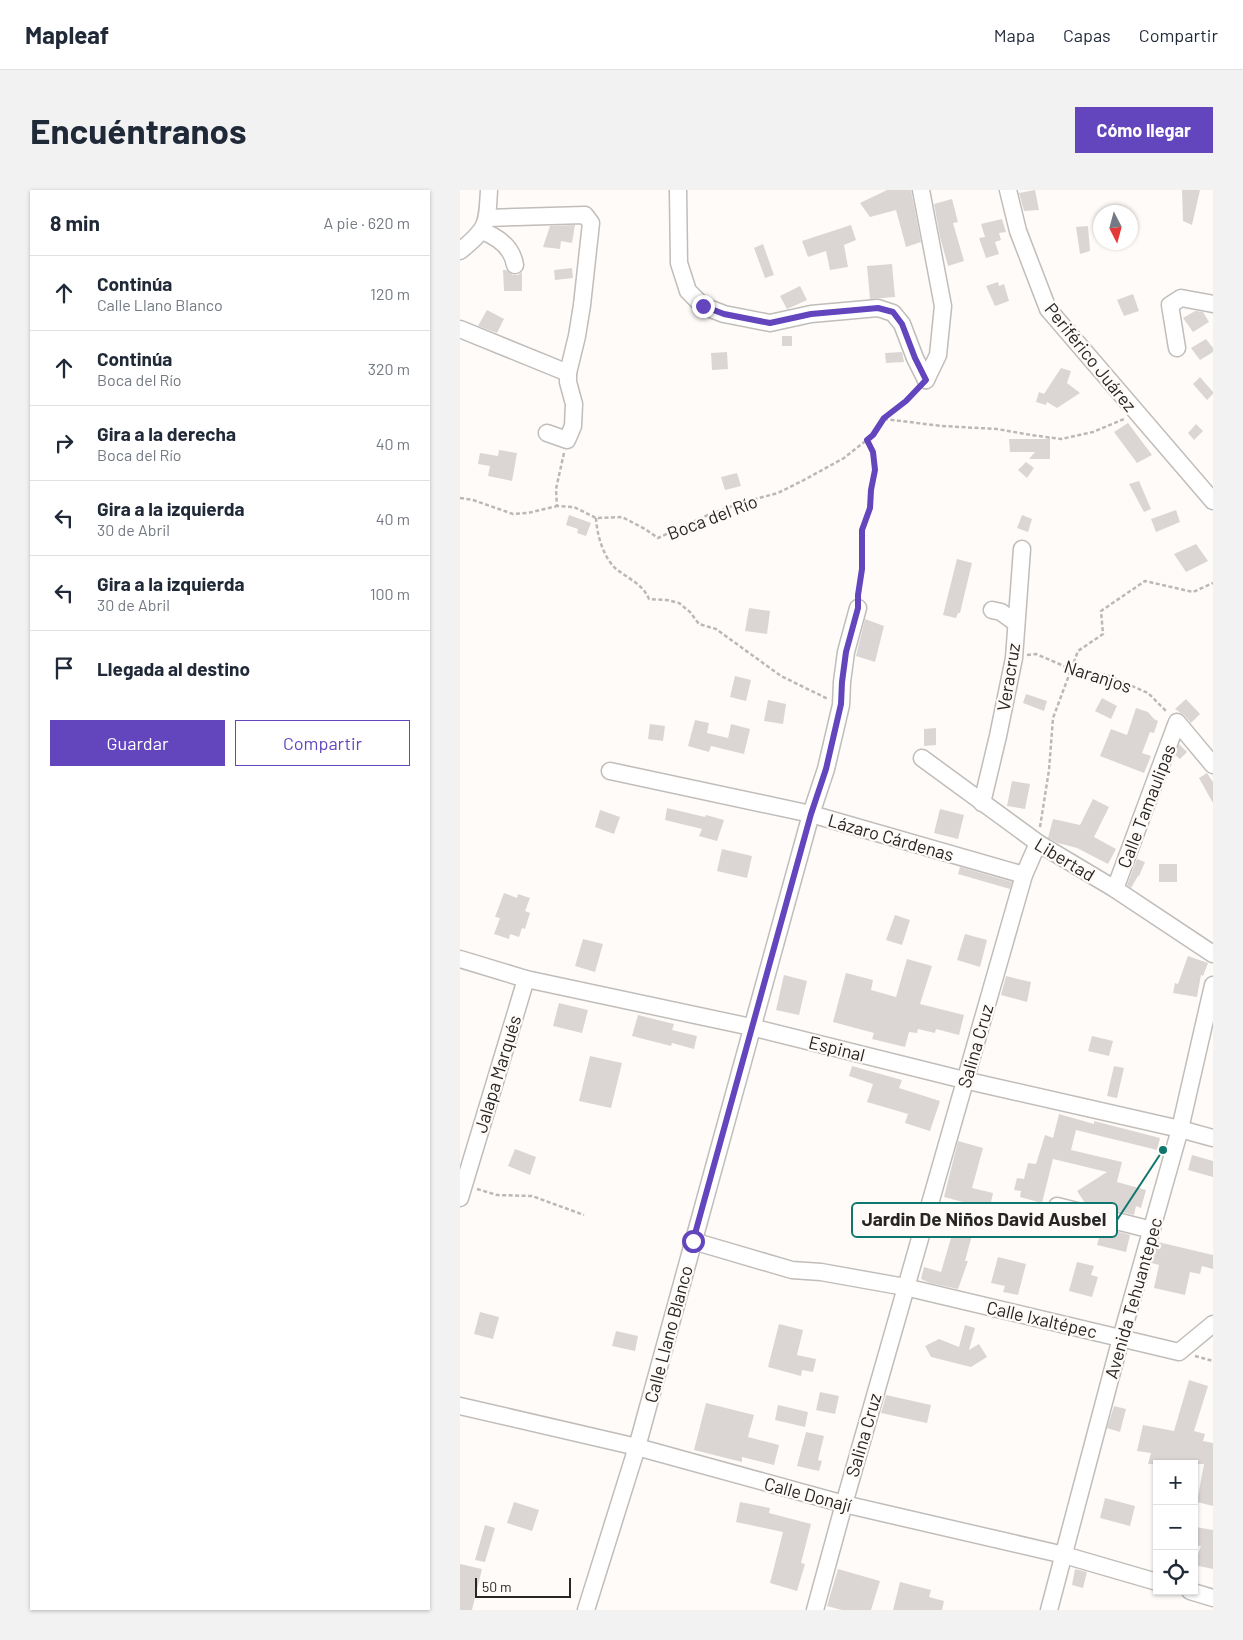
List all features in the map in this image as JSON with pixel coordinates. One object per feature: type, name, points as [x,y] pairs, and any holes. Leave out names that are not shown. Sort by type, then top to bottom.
[{"type":"street","points":[[460,251],[485,224],[489,190]]},
{"type":"street","points":[[678,190],[679,263],[688,290],[703,306],[724,314],[770,323],[811,314],[878,308],[893,312],[902,324],[926,380]]},
{"type":"street","points":[[921,190],[942,306],[938,355],[926,380]]},
{"type":"street","name":"Periférico Juárez","points":[[1008,190],[1018,231],[1048,309],[1213,501]]},
{"type":"street","points":[[485,224],[586,215],[592,223],[582,305],[568,373],[568,382],[574,404],[573,426],[567,440],[546,433]]},
{"type":"street","points":[[485,224],[501,240],[511,254],[515,265]]},
{"type":"street","points":[[1177,348],[1170,305],[1181,298],[1213,304]]},
{"type":"street","points":[[460,329],[568,373]]},
{"type":"street","name":"Veracruz","points":[[982,803],[1014,658],[1022,549]]},
{"type":"street","points":[[751,1027],[811,814],[826,769],[841,704],[846,652],[858,608]]},
{"type":"street","points":[[992,610],[1001,612],[1016,623]]},
{"type":"street","points":[[1177,722],[1213,764]]},
{"type":"street","name":"Calle Tamaulipas","points":[[1115,889],[1177,722]]},
{"type":"street","name":"Libertad","points":[[922,758],[1038,843],[1115,889],[1213,954]]},
{"type":"street","name":"Lázaro Cárdenas","points":[[610,771],[811,814],[1024,876]]},
{"type":"street","name":"Salina Cruz","points":[[815,1610],[964,1080],[1024,876],[1038,843]]},
{"type":"street","name":"Espinal","points":[[460,959],[526,979],[751,1027],[964,1080],[1213,1138]]},
{"type":"street","name":"Jalapa Marqués","points":[[461,1190],[526,979]]},
{"type":"street","name":"Avenida Tehuantepec","points":[[1049,1610],[1121,1338],[1180,1129],[1213,985]]},
{"type":"street","name":"Calle Llano Blanco","points":[[586,1610],[637,1447],[751,1027]]},
{"type":"street","points":[[1057,1206],[1152,1230]]},
{"type":"street","name":"Calle Ixaltépec","points":[[693,1241],[792,1270],[821,1272],[905,1287],[1179,1352],[1213,1324]]},
{"type":"street","name":"Calle Donají","points":[[460,1406],[637,1447],[844,1504],[1064,1555],[1153,1581]]},
{"type":"street","points":[[1198,1593],[1213,1598]]},
{"type":"path","name":"Boca del Río","points":[[557,506],[574,507],[596,518],[622,517],[646,528],[658,538],[708,515],[740,503],[778,493],[844,458],[873,435],[884,418],[906,401],[926,380]]},
{"type":"path","points":[[884,418],[942,426],[997,429],[1061,439],[1093,432],[1136,413]]},
{"type":"path","points":[[460,498],[473,500],[513,514],[528,513],[557,506],[556,489],[567,440]]},
{"type":"path","points":[[858,608],[862,569],[862,530],[870,508],[875,470],[873,452],[867,440]]},
{"type":"path","points":[[596,518],[597,532],[606,555],[614,567],[646,591],[649,599],[679,603],[690,612],[699,624],[716,629],[781,676],[841,704]]},
{"type":"path","points":[[1038,843],[1049,770],[1053,718],[1078,651],[1103,634],[1102,611],[1145,581],[1193,592],[1213,583]]},
{"type":"path","name":"Naranjos","points":[[1014,658],[1036,654],[1071,669],[1107,675],[1148,693],[1177,722]]},
{"type":"path","points":[[461,1190],[497,1195],[532,1196],[584,1214]]},
{"type":"building","points":[[887,190],[911,190],[921,242],[906,247],[896,210],[870,217],[860,203]]},
{"type":"building","points":[[1035,190],[1039,210],[1024,211],[1019,193]]},
{"type":"building","points":[[1182,190],[1200,190],[1192,225],[1183,221]]},
{"type":"building","points":[[952,199],[958,222],[953,223],[964,261],[948,266],[934,204]]},
{"type":"building","points":[[1002,219],[1006,232],[999,233],[1001,240],[995,242],[999,254],[986,258],[979,238],[985,237],[981,224]]},
{"type":"building","points":[[575,225],[572,243],[561,241],[560,249],[543,247],[550,226]]},
{"type":"building","points":[[851,225],[856,240],[844,245],[848,267],[830,270],[826,251],[808,257],[802,241]]},
{"type":"building","points":[[1088,226],[1090,251],[1080,254],[1076,227]]},
{"type":"building","points":[[763,244],[774,275],[765,278],[754,248]]},
{"type":"building","points":[[892,264],[895,297],[870,299],[867,266]]},
{"type":"building","points":[[572,268],[573,278],[555,280],[554,270]]},
{"type":"building","points":[[503,270],[513,275],[518,275],[522,272],[522,291],[504,291]]},
{"type":"building","points":[[998,282],[999,286],[1004,284],[1009,301],[995,306],[986,286]]},
{"type":"building","points":[[800,286],[807,300],[787,309],[780,296]]},
{"type":"building","points":[[1133,294],[1139,311],[1124,316],[1117,300]]},
{"type":"building","points":[[487,310],[504,319],[497,333],[478,326]]},
{"type":"building","points":[[1195,311],[1203,312],[1209,322],[1193,332],[1183,318]]},
{"type":"building","points":[[782,336],[792,336],[792,346],[782,346]]},
{"type":"building","points":[[1206,339],[1213,348],[1213,352],[1200,360],[1191,348]]},
{"type":"building","points":[[727,352],[728,369],[712,370],[711,353]]},
{"type":"building","points":[[902,352],[904,362],[886,363],[885,353]]},
{"type":"building","points":[[1061,368],[1071,371],[1067,383],[1080,393],[1057,408],[1047,402],[1046,405],[1036,402],[1039,392],[1044,394]]},
{"type":"building","points":[[1200,377],[1213,392],[1207,400],[1193,384]]},
{"type":"building","points":[[1128,423],[1152,455],[1137,463],[1114,432]]},
{"type":"building","points":[[1196,424],[1203,431],[1194,440],[1188,433]]},
{"type":"building","points":[[1050,437],[1050,459],[1029,459],[1035,452],[1010,452],[1009,439],[1048,439]]},
{"type":"building","points":[[499,450],[517,453],[512,481],[488,476],[490,466],[478,464],[480,453],[498,456]]},
{"type":"building","points":[[1026,462],[1034,468],[1027,478],[1018,470]]},
{"type":"building","points":[[737,473],[741,486],[725,490],[721,477]]},
{"type":"building","points":[[1139,481],[1151,509],[1144,512],[1129,484]]},
{"type":"building","points":[[1176,510],[1180,522],[1156,532],[1151,519]]},
{"type":"building","points":[[569,515],[591,523],[586,536],[577,533],[578,529],[566,525]]},
{"type":"building","points":[[1022,515],[1032,519],[1028,532],[1017,528]]},
{"type":"building","points":[[1196,544],[1208,561],[1186,572],[1174,554]]},
{"type":"building","points":[[957,559],[972,563],[960,613],[958,613],[956,618],[943,615]]},
{"type":"building","points":[[749,608],[770,611],[767,634],[745,631]]},
{"type":"building","points":[[865,619],[884,626],[875,662],[856,656]]},
{"type":"building","points":[[735,676],[751,680],[746,701],[730,697]]},
{"type":"building","points":[[1026,694],[1047,701],[1044,711],[1023,703]]},
{"type":"building","points":[[1102,698],[1117,706],[1111,719],[1095,711]]},
{"type":"building","points":[[1186,699],[1200,714],[1191,723],[1175,709]]},
{"type":"building","points":[[768,700],[786,704],[783,724],[764,721]]},
{"type":"building","points":[[1136,708],[1148,712],[1158,721],[1154,733],[1150,732],[1142,753],[1151,756],[1144,773],[1100,756],[1111,729],[1127,735]]},
{"type":"building","points":[[695,720],[709,723],[707,733],[728,738],[731,724],[750,729],[744,754],[711,746],[709,752],[688,746]]},
{"type":"building","points":[[650,724],[665,726],[663,741],[648,739]]},
{"type":"building","points":[[936,728],[936,745],[924,746],[924,729]]},
{"type":"building","points":[[1179,744],[1187,752],[1180,759],[1175,755]]},
{"type":"building","points":[[1207,773],[1213,782],[1213,803],[1199,778]]},
{"type":"building","points":[[1012,781],[1030,784],[1025,809],[1007,806]]},
{"type":"building","points":[[1093,799],[1109,807],[1094,837],[1116,849],[1108,864],[1077,848],[1048,838],[1053,819],[1080,825]]},
{"type":"building","points":[[667,808],[724,820],[717,841],[699,836],[702,829],[665,820]]},
{"type":"building","points":[[940,809],[964,815],[958,839],[934,833]]},
{"type":"building","points":[[600,810],[620,817],[614,834],[595,827]]},
{"type":"building","points":[[722,849],[752,856],[747,878],[717,871]]},
{"type":"building","points":[[1137,859],[1145,862],[1131,888],[1127,885]]},
{"type":"building","points":[[1159,864],[1177,864],[1177,882],[1159,882]]},
{"type":"building","points":[[960,867],[1012,882],[1010,889],[958,874]]},
{"type":"building","points":[[504,893],[517,898],[518,894],[530,898],[525,911],[530,913],[525,929],[522,928],[519,937],[510,934],[509,939],[494,934],[500,918],[495,917]]},
{"type":"building","points":[[895,915],[910,920],[902,945],[886,940]]},
{"type":"building","points":[[965,934],[987,940],[980,967],[957,960]]},
{"type":"building","points":[[583,939],[603,944],[595,972],[575,966]]},
{"type":"building","points":[[1188,956],[1208,963],[1203,976],[1201,975],[1197,997],[1173,993],[1175,983],[1178,984]]},
{"type":"building","points":[[907,959],[932,966],[920,1004],[964,1015],[959,1035],[936,1029],[935,1033],[918,1029],[917,1033],[909,1032],[905,1047],[872,1039],[874,1033],[833,1022],[846,973],[873,980],[871,990],[896,997]]},
{"type":"building","points":[[784,975],[807,981],[799,1015],[776,1010]]},
{"type":"building","points":[[1006,976],[1031,982],[1027,1002],[1001,995]]},
{"type":"building","points":[[559,1003],[588,1010],[582,1033],[553,1026]]},
{"type":"building","points":[[638,1015],[674,1024],[672,1030],[697,1036],[694,1049],[672,1043],[671,1046],[632,1036]]},
{"type":"building","points":[[1092,1036],[1113,1041],[1109,1056],[1088,1051]]},
{"type":"building","points":[[590,1056],[622,1063],[611,1108],[579,1101]]},
{"type":"building","points":[[852,1066],[902,1080],[899,1088],[940,1101],[930,1131],[905,1123],[908,1114],[867,1102],[873,1084],[849,1076]]},
{"type":"building","points":[[1114,1066],[1124,1068],[1117,1098],[1107,1096]]},
{"type":"building","points":[[1059,1114],[1094,1124],[1094,1121],[1160,1138],[1157,1150],[1076,1130],[1071,1150],[1122,1162],[1117,1182],[1146,1190],[1141,1208],[1136,1206],[1134,1215],[1085,1203],[1077,1191],[1107,1172],[1053,1159],[1042,1203],[1020,1197],[1021,1191],[1014,1190],[1017,1178],[1024,1179],[1028,1163],[1036,1164],[1045,1135],[1053,1138]]},
{"type":"building","points":[[958,1141],[983,1148],[972,1188],[993,1193],[990,1207],[984,1206],[980,1221],[976,1220],[965,1261],[968,1261],[958,1289],[930,1283],[921,1279],[924,1267],[941,1272],[951,1238],[945,1236],[949,1221],[958,1223],[963,1202],[944,1197]]},
{"type":"building","points":[[515,1149],[536,1157],[530,1175],[508,1166]]},
{"type":"building","points":[[1192,1155],[1213,1161],[1213,1177],[1188,1170]]},
{"type":"building","points":[[1089,1224],[1130,1235],[1126,1252],[1097,1245],[1099,1238],[1086,1236]]},
{"type":"building","points":[[1158,1242],[1213,1255],[1213,1269],[1202,1266],[1200,1274],[1190,1272],[1185,1295],[1154,1288],[1159,1265],[1152,1263]]},
{"type":"building","points":[[998,1257],[1026,1264],[1018,1295],[1003,1292],[1005,1286],[991,1283]]},
{"type":"building","points":[[1077,1262],[1094,1266],[1091,1275],[1098,1277],[1092,1297],[1069,1291]]},
{"type":"building","points":[[480,1312],[499,1317],[493,1339],[474,1334]]},
{"type":"building","points":[[779,1324],[803,1330],[797,1355],[816,1359],[813,1372],[802,1370],[801,1376],[768,1367]]},
{"type":"building","points":[[965,1325],[975,1328],[969,1350],[979,1344],[987,1357],[971,1367],[931,1357],[925,1346],[939,1339],[959,1347]]},
{"type":"building","points":[[616,1331],[638,1336],[635,1351],[612,1346]]},
{"type":"building","points":[[1189,1380],[1208,1386],[1194,1431],[1205,1434],[1203,1441],[1213,1443],[1213,1506],[1198,1502],[1204,1464],[1198,1464],[1198,1460],[1153,1460],[1153,1464],[1148,1464],[1151,1453],[1137,1451],[1143,1425],[1174,1431]]},
{"type":"building","points":[[820,1392],[839,1396],[835,1414],[816,1410]]},
{"type":"building","points":[[886,1395],[931,1405],[927,1423],[881,1413]]},
{"type":"building","points":[[706,1403],[754,1415],[748,1437],[779,1445],[774,1465],[742,1457],[742,1462],[694,1450]]},
{"type":"building","points":[[778,1405],[808,1412],[805,1427],[775,1420]]},
{"type":"building","points":[[1114,1406],[1126,1409],[1120,1432],[1107,1428]]},
{"type":"building","points":[[806,1432],[824,1436],[818,1460],[822,1461],[819,1471],[797,1466]]},
{"type":"building","points":[[1105,1498],[1135,1506],[1130,1526],[1100,1518]]},
{"type":"building","points":[[514,1502],[539,1510],[532,1531],[507,1523]]},
{"type":"building","points":[[740,1502],[770,1508],[769,1513],[811,1524],[801,1563],[805,1564],[797,1591],[770,1583],[783,1532],[736,1522]]},
{"type":"building","points":[[485,1525],[495,1528],[485,1562],[475,1560]]},
{"type":"building","points":[[1198,1527],[1213,1530],[1213,1569],[1198,1566],[1198,1554],[1201,1546],[1198,1546]]},
{"type":"building","points":[[460,1564],[482,1569],[472,1610],[460,1610]]},
{"type":"building","points":[[838,1569],[880,1581],[871,1610],[842,1610],[827,1606]]},
{"type":"building","points":[[1075,1569],[1087,1572],[1083,1588],[1072,1585]]},
{"type":"building","points":[[900,1582],[931,1590],[929,1597],[944,1601],[942,1610],[893,1610]]},
{"type":"place","name":"Jardin De Niños David Ausbel","points":[[1163,1150]]},
{"type":"route","points":[[693,1241],[811,814],[826,769],[841,704],[846,652],[858,608],[862,569],[862,530],[870,508],[875,470],[873,452],[867,440],[873,435],[884,418],[906,401],[926,380],[902,324],[893,312],[878,308],[811,314],[770,323],[724,314],[703,306]]}]
